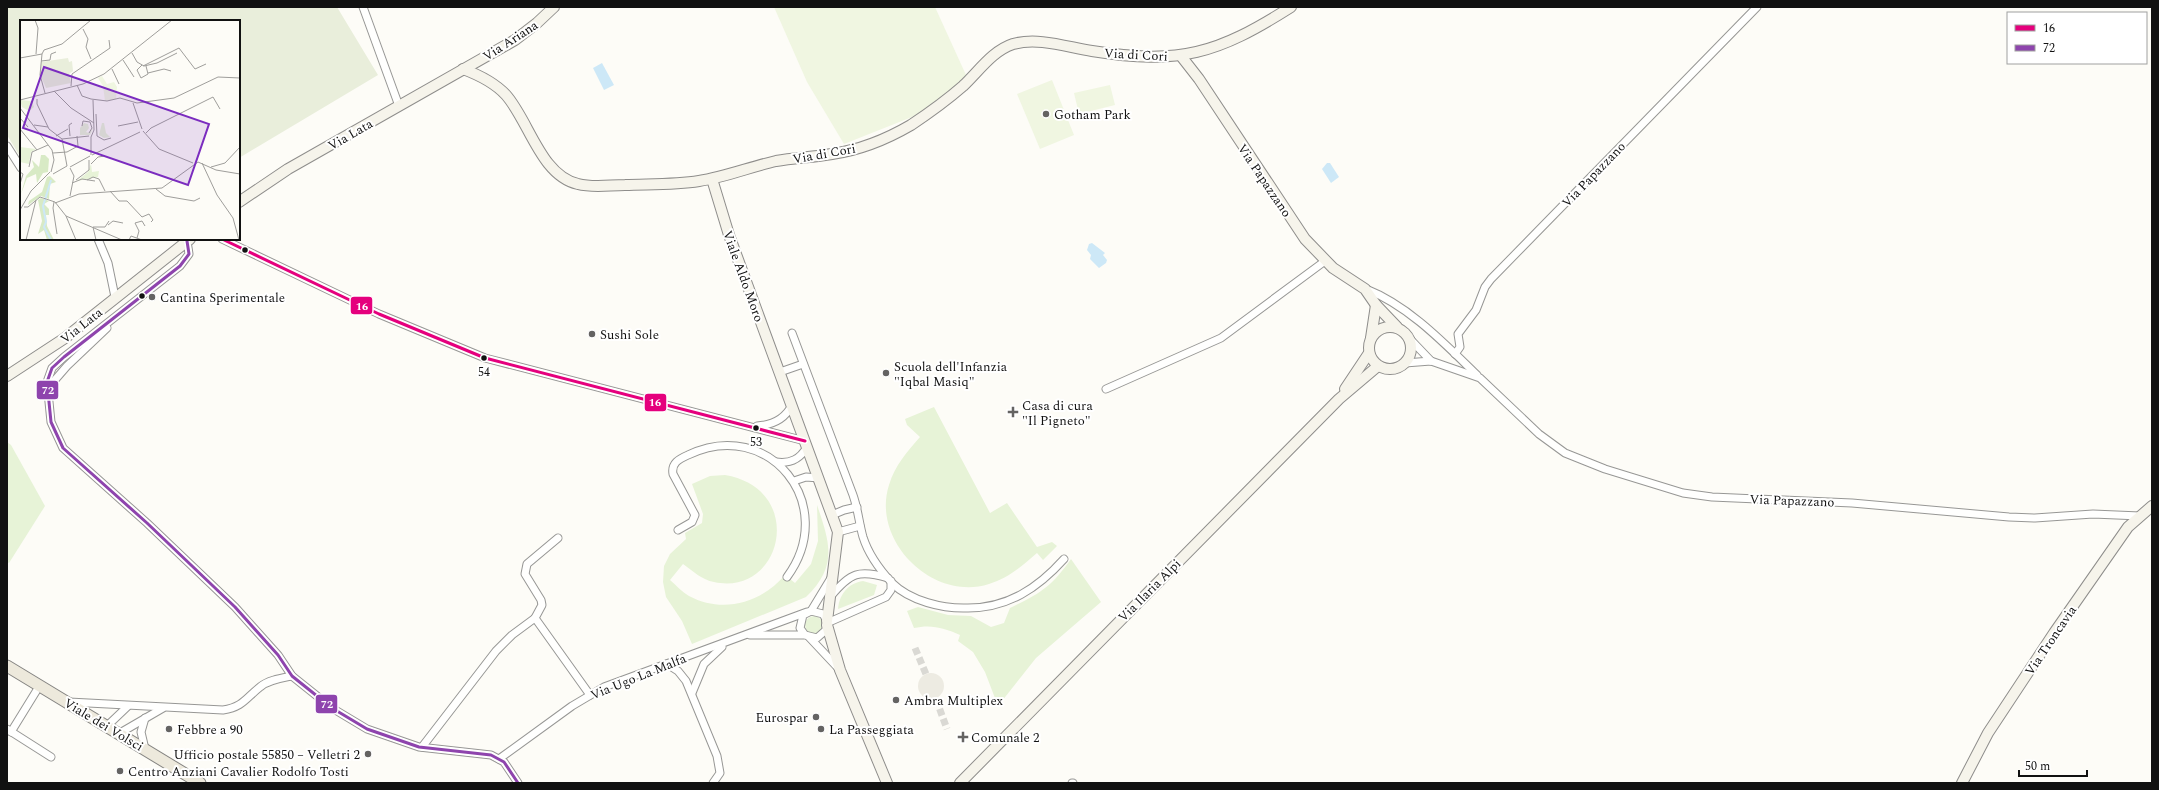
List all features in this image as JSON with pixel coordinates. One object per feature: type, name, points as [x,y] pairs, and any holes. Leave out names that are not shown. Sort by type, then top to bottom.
[{"type":"main road","name":"Viale dei Volsci","points":[[7,666],[120,733],[200,783]]},
{"type":"street","points":[[364,7],[399,106]]},
{"type":"street","name":"Via Ariana","points":[[463,69],[526,32],[554,7]]},
{"type":"street","name":"Via di Cori","points":[[463,69],[488,80],[503,92],[517,111],[546,161],[555,171],[570,182],[593,186],[683,183],[712,179],[778,161],[850,150],[894,134],[939,106],[967,82],[993,56],[1014,44],[1036,42],[1106,53],[1157,57],[1181,56],[1214,48],[1241,37],[1291,7]]},
{"type":"street","name":"Via Papazzano","points":[[1455,354],[1460,347],[1457,339],[1459,332],[1476,310],[1485,287],[1492,277],[1757,7]]},
{"type":"street","name":"Via Papazzano","points":[[1181,56],[1202,84],[1298,230],[1325,261],[1350,280],[1365,289],[1397,304],[1455,354],[1539,434],[1565,453],[1605,469],[1683,493],[1712,497],[1848,502],[2009,517],[2035,518],[2093,514],[2140,516]]},
{"type":"street","name":"Via Lata","points":[[240,201],[282,173],[463,69]]},
{"type":"street","points":[[7,146],[20,166]]},
{"type":"street","name":"Viale Aldo Moro","points":[[712,179],[729,235],[838,532]]},
{"type":"street","points":[[98,240],[109,267],[115,297]]},
{"type":"street","points":[[188,240],[189,254],[183,264],[56,363],[48,376],[47,389],[51,422],[63,448],[147,523],[232,604],[278,655],[292,676],[336,711],[362,727],[395,740],[422,747],[488,754],[506,764],[518,783]]},
{"type":"street","name":"Via Lata","points":[[7,376],[56,344],[188,240]]},
{"type":"street","points":[[224,240],[379,314],[485,358],[754,427],[806,444],[802,455],[795,460],[776,462]]},
{"type":"street","points":[[1106,389],[1221,338],[1325,261]]},
{"type":"street","name":"Via Papazzano","points":[[1365,289],[1376,305],[1397,327]]},
{"type":"street","points":[[1371,338],[1374,333],[1385,327],[1397,327],[1410,339],[1411,352],[1405,363],[1393,369],[1378,366],[1369,353],[1371,338],[1376,305]]},
{"type":"street","points":[[792,333],[857,507],[860,526],[870,551],[889,580],[891,590],[886,597],[827,623]]},
{"type":"street","name":"Via Papazzano","points":[[1410,339],[1431,361]]},
{"type":"street","name":"Via Ilaria Alpi","points":[[1339,399],[1369,353]]},
{"type":"street","name":"Via Papazzano","points":[[1405,363],[1431,361],[1480,378]]},
{"type":"street","points":[[780,372],[803,364]]},
{"type":"street","name":"Via Ilaria Alpi","points":[[960,783],[1339,399],[1378,366]]},
{"type":"street","points":[[754,427],[779,420],[787,414],[792,405]]},
{"type":"street","points":[[678,530],[692,522],[695,515],[673,474],[673,466],[678,460],[702,449],[726,446],[756,451],[776,462],[794,481],[805,506],[806,530],[800,557],[787,577]]},
{"type":"street","points":[[794,481],[806,477],[819,478]]},
{"type":"street","name":"Via Troncavia","points":[[1962,783],[1984,738],[2045,646],[2128,527],[2152,506]]},
{"type":"street","points":[[832,515],[857,507]]},
{"type":"street","points":[[807,636],[821,636],[827,623],[838,532],[860,526]]},
{"type":"street","points":[[422,747],[496,651],[512,635],[535,618],[542,604],[541,600],[525,576],[525,568],[558,538]]},
{"type":"street","points":[[831,596],[843,582],[855,575],[870,573],[889,580],[909,595],[930,602],[961,608],[988,607],[1005,603],[1025,593],[1046,577],[1064,559]]},
{"type":"street","points":[[833,574],[809,612],[801,619],[800,623],[802,632],[840,670]]},
{"type":"street","points":[[809,612],[819,612],[827,623],[840,670],[887,783]]},
{"type":"street","name":"Via Ugo La Malfa","points":[[499,759],[590,695],[614,683],[809,612]]},
{"type":"street","points":[[535,618],[590,695]]},
{"type":"street","name":"Via Ugo La Malfa","points":[[744,635],[807,636]]},
{"type":"street","points":[[692,693],[698,675],[706,661],[713,653],[732,640]]},
{"type":"street","points":[[667,664],[684,677],[719,760],[720,767],[718,775],[713,783]]},
{"type":"street","points":[[68,702],[205,710],[227,709],[245,702],[265,684],[292,676]]},
{"type":"street","points":[[40,685],[9,730],[51,757]]},
{"type":"street","points":[[107,726],[128,706]]},
{"type":"street","points":[[120,733],[163,708]]},
{"type":"street","points":[[145,718],[141,732],[145,749]]},
{"type":"green space","points":[[7,7],[337,7],[378,75],[240,157],[240,20],[20,20],[20,156],[7,135]]},
{"type":"green space","points":[[774,7],[935,7],[966,75],[938,102],[912,117],[844,144],[807,82]]},
{"type":"green space","name":"Gotham Park","points":[[1052,80],[1074,135],[1040,149],[1017,94]]},
{"type":"green space","name":"Gotham Park","points":[[1110,85],[1115,105],[1079,114],[1074,93]]},
{"type":"green space","points":[[934,407],[990,513],[1007,503],[1037,547],[1052,542],[1057,546],[1043,560],[1037,553],[1015,571],[1003,578],[989,584],[968,587],[947,584],[928,575],[911,562],[898,546],[889,527],[886,506],[889,485],[898,465],[920,437],[907,425],[905,419]]},
{"type":"green space","points":[[7,442],[11,445],[45,506],[9,563],[7,562]]},
{"type":"green space","points":[[725,475],[751,484],[768,500],[776,519],[776,539],[769,558],[756,574],[738,582],[710,581],[698,575],[683,564],[670,580],[681,590],[689,596],[702,601],[728,605],[741,603],[765,593],[785,575],[795,583],[811,564],[818,541],[817,505],[828,543],[827,564],[823,575],[816,586],[806,597],[692,644],[682,621],[666,597],[663,582],[664,566],[670,554],[686,539],[685,533],[702,523],[703,514],[692,484],[710,476]]},
{"type":"green space","points":[[1071,559],[1101,602],[1036,658],[998,706],[985,672],[973,652],[958,641],[960,635],[938,627],[926,626],[914,628],[907,611],[918,607],[948,615],[971,616],[991,627],[1004,623],[1010,608],[1030,598],[1045,588]]},
{"type":"green space","points":[[863,581],[877,585],[874,595],[838,609],[840,599],[845,590],[853,584]]},
{"type":"green space","points":[[814,616],[820,619],[823,625],[820,631],[814,634],[808,631],[805,625],[808,619]]},
{"type":"shaded area","points":[[931,673],[940,677],[944,686],[940,695],[931,699],[922,695],[918,686],[922,677]]},
{"type":"water","points":[[602,63],[614,85],[604,90],[593,68]]},
{"type":"water","points":[[1327,163],[1330,163],[1339,177],[1331,183],[1322,169]]},
{"type":"water","points":[[1092,243],[1105,253],[1103,255],[1107,260],[1106,263],[1099,268],[1090,259],[1091,255],[1087,250],[1089,244]]},
{"type":"tunnel","points":[[915,648],[926,674]]},
{"type":"tunnel","points":[[936,699],[947,729]]},
{"type":"transit line","name":"16","points":[[224,240],[379,314],[485,358],[805,441]]},
{"type":"transit line","name":"72","points":[[187,241],[189,254],[180,266],[52,368],[47,382],[51,422],[63,448],[147,523],[235,607],[278,655],[292,676],[332,708],[367,729],[419,747],[491,755],[504,762],[518,783]]},
{"type":"place","name":"Gotham Park","points":[[1046,114]]},
{"type":"place","name":"Cantina Sperimentale","points":[[152,297]]},
{"type":"place","name":"Sushi Sole","points":[[592,334]]},
{"type":"place","name":"54","points":[[484,358]]},
{"type":"place","name":"Scuola dell'Infanzia \"Iqbal Masiq\"","points":[[886,373]]},
{"type":"place","name":"Casa di cura \"Il Pigneto\"","points":[[1013,412]]},
{"type":"place","name":"53","points":[[756,428]]},
{"type":"place","name":"Ambra Multiplex","points":[[896,700]]},
{"type":"place","name":"Eurospar","points":[[816,717]]},
{"type":"place","name":"Febbre a 90","points":[[169,729]]},
{"type":"place","name":"La Passeggiata","points":[[821,729]]},
{"type":"place","name":"Comunale 2","points":[[963,737]]},
{"type":"place","name":"Ufficio postale 55850 – Velletri 2","points":[[368,754]]},
{"type":"place","name":"Centro Anziani Cavalier Rodolfo Tosti","points":[[120,771]]}]
